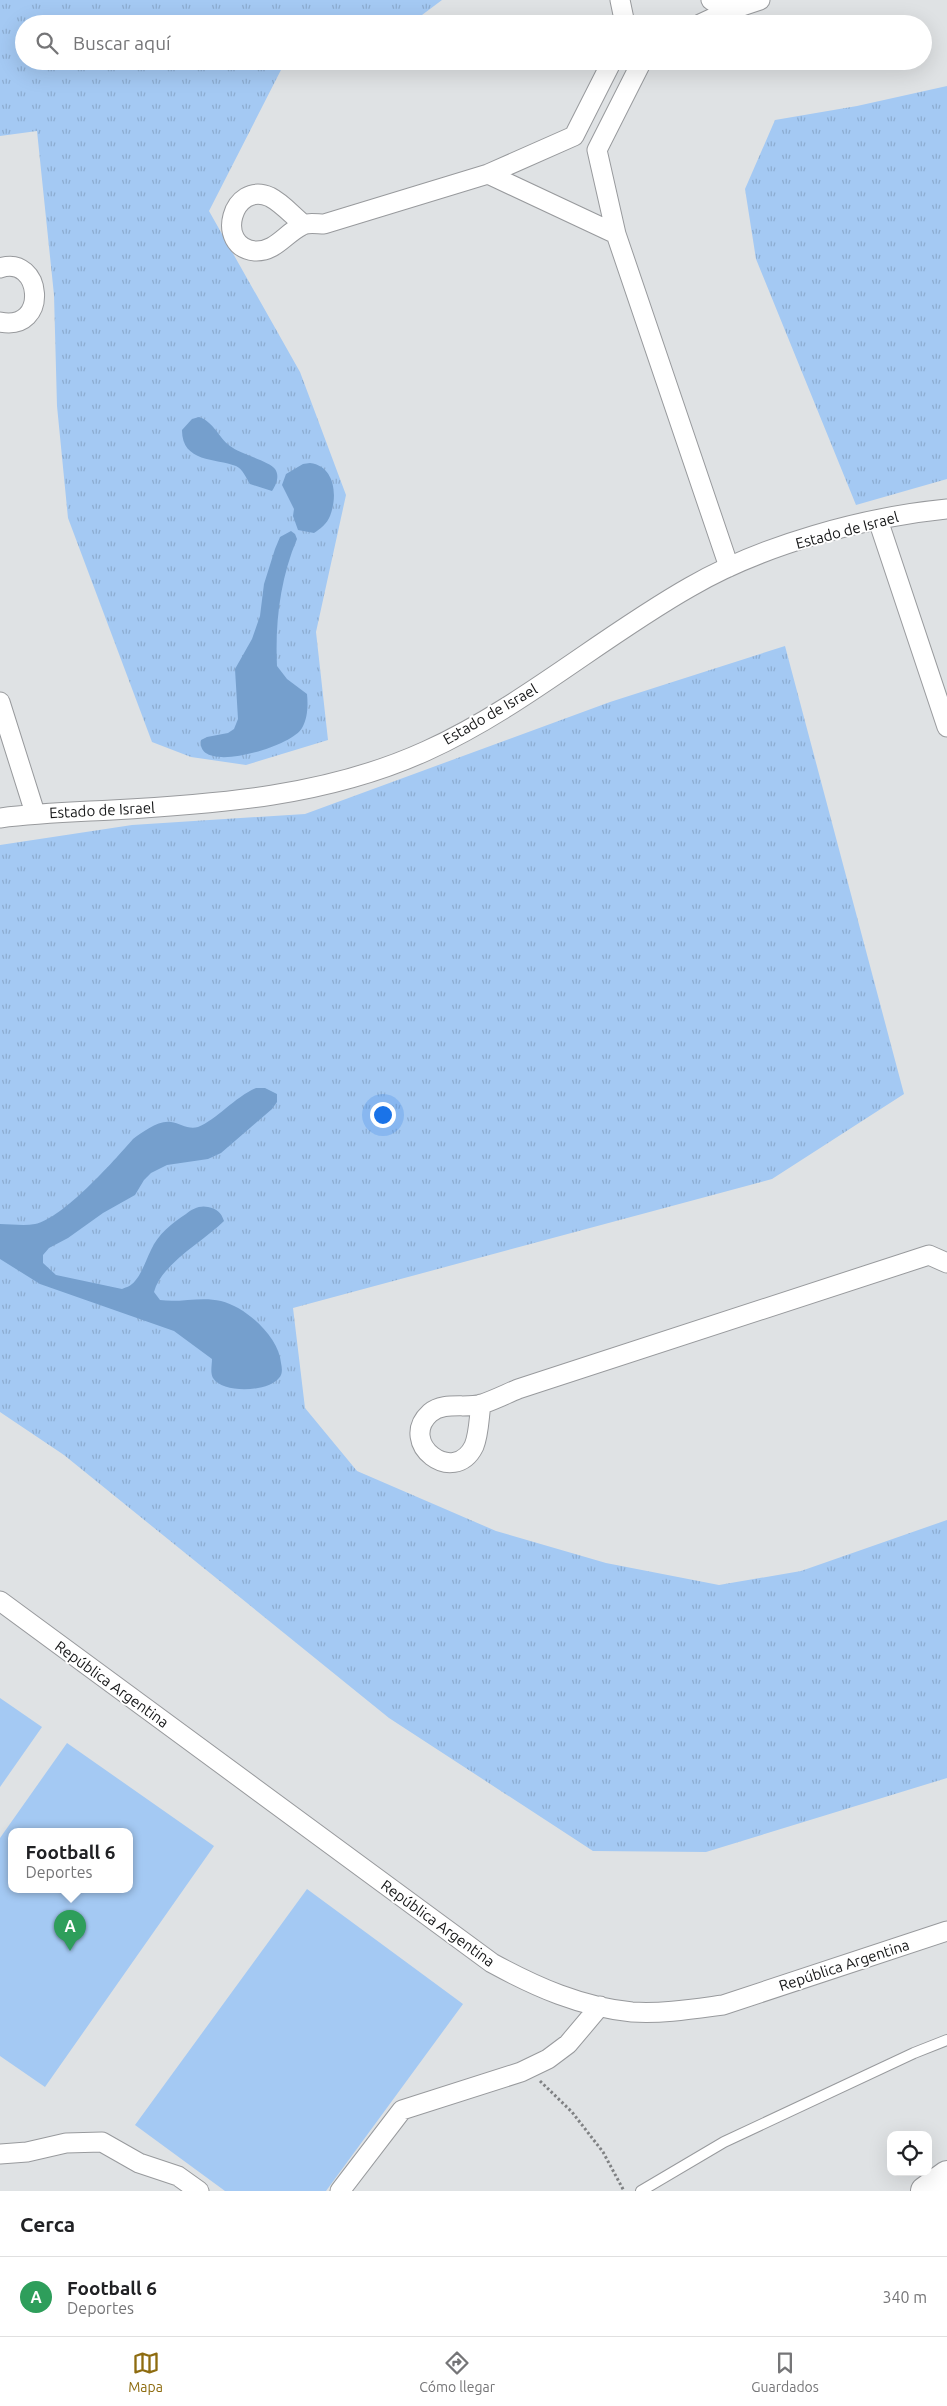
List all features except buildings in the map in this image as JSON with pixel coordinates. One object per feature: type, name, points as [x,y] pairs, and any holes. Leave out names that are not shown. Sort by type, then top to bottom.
[{"type":"main road","points":[[925,2191],[947,2175]]},
{"type":"street","points":[[620,0],[623,15]]},
{"type":"street","points":[[711,0],[730,10]]},
{"type":"street","points":[[719,15],[760,0]]},
{"type":"street","points":[[303,224],[324,224],[488,174],[574,136],[607,70]]},
{"type":"street","points":[[637,70],[596,150],[616,234],[729,567]]},
{"type":"street","points":[[574,136],[596,150]]},
{"type":"street","points":[[488,174],[616,234]]},
{"type":"street","points":[[0,268],[14,267],[22,271],[34,286],[36,296],[30,312],[24,318],[16,322],[0,322]]},
{"type":"street","name":"Estado de Israel","points":[[0,818],[35,813],[166,807],[278,795],[314,788],[386,766],[424,752],[470,729],[582,659],[648,612],[691,586],[729,567],[830,531],[920,511],[947,509]]},
{"type":"street","points":[[878,520],[947,727]]},
{"type":"street","points":[[0,702],[35,813]]},
{"type":"street","points":[[481,1404],[518,1389],[947,1248]]},
{"type":"street","points":[[929,1255],[947,1263]]},
{"type":"street","name":"República Argentina","points":[[0,1601],[492,1963],[545,1990],[569,1999],[632,2012],[662,2012],[723,2005],[947,1931]]},
{"type":"street","points":[[340,2191],[402,2110],[521,2072],[548,2059],[568,2044],[600,2006]]},
{"type":"street","points":[[0,2154],[27,2152],[66,2142],[102,2142],[139,2163],[178,2176],[199,2191]]},
{"type":"lane","points":[[641,2191],[724,2142],[914,2052],[947,2040]]},
{"type":"path","points":[[537,2078],[572,2112],[603,2152],[624,2191]]},
{"type":"green space","points":[[0,0],[442,0],[422,15],[15,15],[15,70],[281,70],[209,211],[300,372],[346,495],[316,632],[328,740],[246,765],[191,757],[152,742],[68,518],[57,406],[54,295],[37,131],[0,136]]},
{"type":"green space","points":[[947,86],[947,479],[856,505],[756,259],[745,189],[775,120],[857,106]]},
{"type":"green space","points":[[785,646],[904,1094],[772,1179],[293,1308],[305,1408],[357,1471],[496,1531],[606,1563],[719,1585],[801,1571],[947,1520],[947,1778],[706,1852],[593,1851],[389,1718],[64,1455],[0,1412],[0,845],[132,825],[305,814],[610,702]]},
{"type":"green space","points":[[0,1698],[42,1727],[0,1787]]},
{"type":"green space","points":[[67,1743],[214,1846],[45,2087],[0,2056],[0,1838]]},
{"type":"green space","points":[[307,1889],[463,2004],[326,2191],[225,2191],[135,2125]]},
{"type":"shaded area","points":[[199,417],[208,422],[230,446],[267,463],[275,469],[277,477],[272,491],[250,484],[238,467],[194,454],[188,448],[184,441],[182,430],[192,419]]},
{"type":"shaded area","points":[[303,464],[318,465],[325,470],[334,491],[334,500],[329,519],[314,533],[298,530],[293,516],[294,509],[282,485],[286,474]]},
{"type":"shaded area","points":[[291,531],[297,539],[286,570],[280,601],[277,666],[287,679],[307,694],[305,720],[302,728],[295,735],[264,750],[246,755],[213,756],[203,751],[201,740],[228,733],[234,729],[238,719],[235,669],[252,639],[260,616],[264,584],[275,549],[280,537]]},
{"type":"shaded area","points":[[256,1088],[265,1088],[277,1094],[277,1102],[272,1109],[221,1153],[208,1159],[167,1165],[151,1173],[144,1180],[135,1195],[49,1248],[43,1255],[43,1263],[56,1275],[122,1289],[133,1283],[137,1278],[154,1244],[171,1225],[196,1208],[205,1207],[216,1210],[224,1221],[165,1272],[154,1292],[160,1300],[206,1299],[221,1301],[231,1304],[250,1316],[268,1334],[279,1353],[282,1373],[273,1383],[246,1389],[226,1387],[218,1383],[212,1376],[212,1359],[174,1331],[40,1284],[0,1259],[0,1224],[31,1225],[46,1220],[73,1201],[133,1139],[146,1130],[166,1122],[191,1128],[198,1127]]},
{"type":"place","name":"Football 6","points":[[70,1951]]}]
